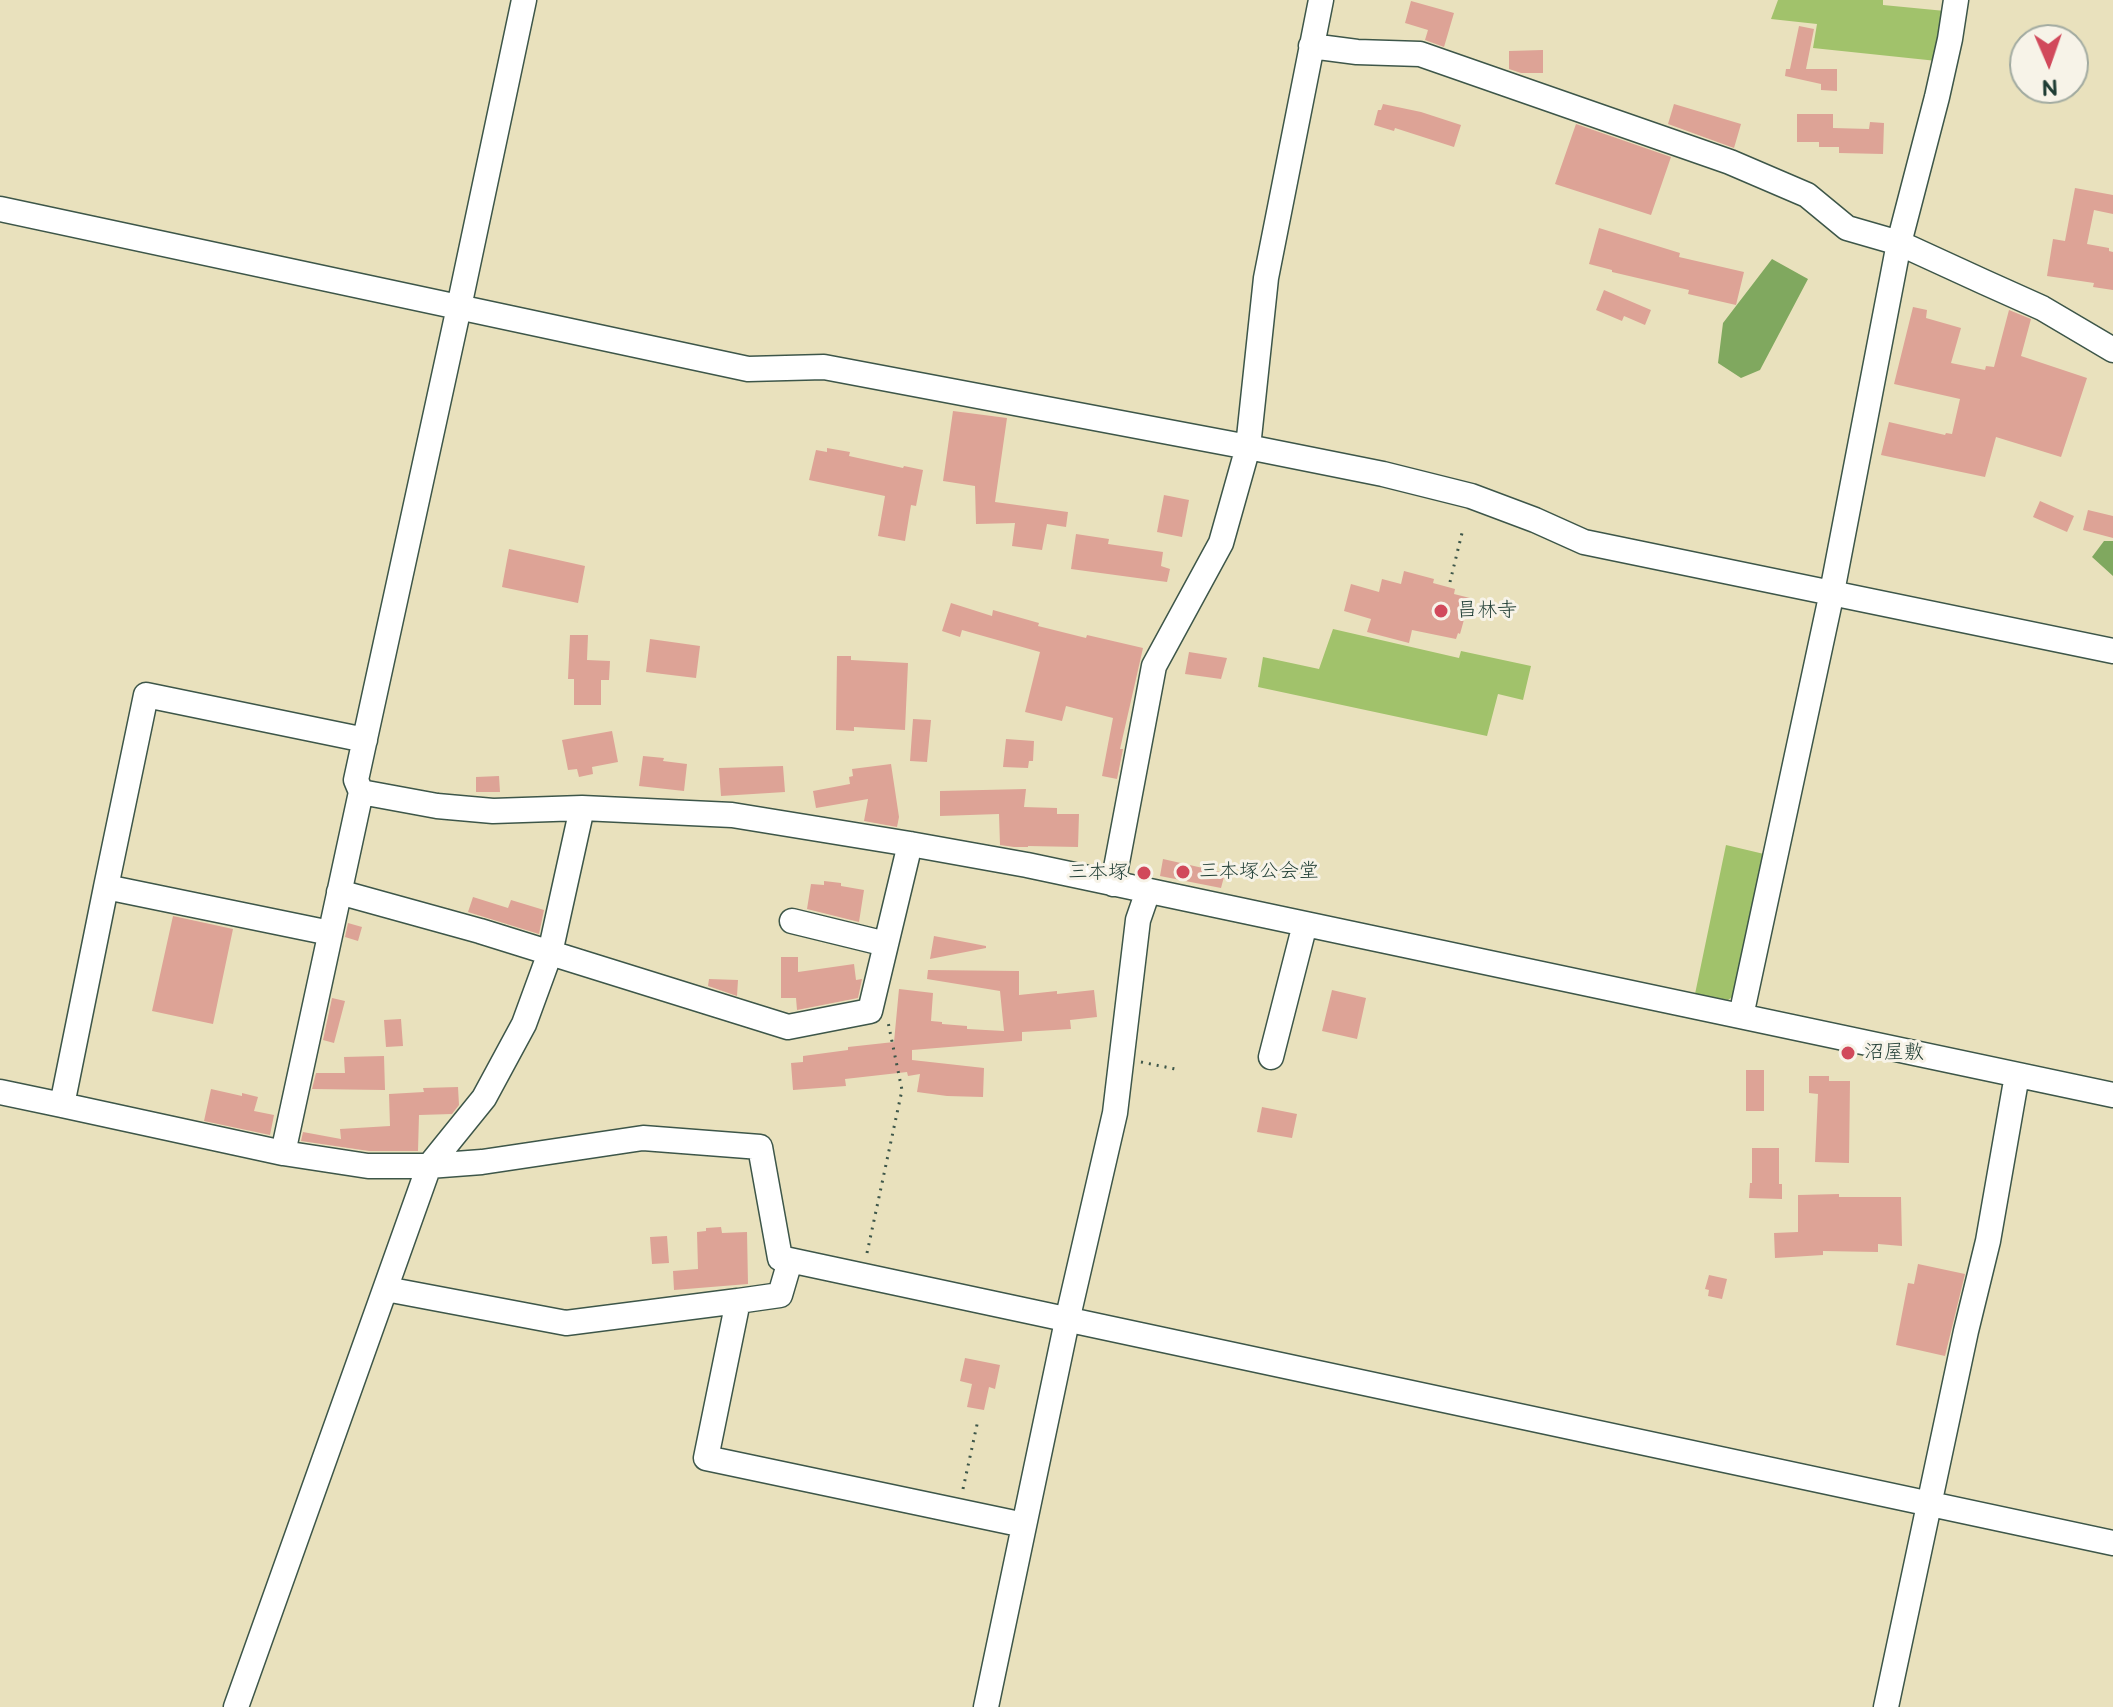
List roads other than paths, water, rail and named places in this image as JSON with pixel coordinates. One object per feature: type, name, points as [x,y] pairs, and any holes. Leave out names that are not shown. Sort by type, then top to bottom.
[{"type":"street","points":[[283,1153],[361,792],[356,780],[524,0]]},
{"type":"street","points":[[1113,884],[1154,666],[1221,543],[1248,447],[1266,278],[1321,0]]},
{"type":"street","points":[[1741,1016],[1832,592],[1899,243],[1937,97],[1956,0]]},
{"type":"street","points":[[1311,46],[1357,52],[1420,54],[1730,162],[1807,195],[1847,228],[1899,243],[2042,308],[2113,350]]},
{"type":"street","points":[[0,209],[748,369],[824,367],[1383,474],[1471,496],[1584,542],[2113,651]]},
{"type":"street","points":[[62,1105],[146,695],[365,740]]},
{"type":"street","points":[[361,792],[437,806],[493,811],[582,808],[732,815],[910,844],[1027,865],[2113,1095]]},
{"type":"street","points":[[236,1707],[429,1166],[484,1098],[524,1024],[550,953],[582,808]]},
{"type":"street","points":[[339,892],[788,1027],[870,1011],[910,844]]},
{"type":"street","points":[[106,887],[330,933]]},
{"type":"street","points":[[986,1707],[1067,1321],[1115,1113],[1138,920],[1148,891]]},
{"type":"street","points":[[792,921],[886,944]]},
{"type":"street","points":[[1271,1057],[1305,924]]},
{"type":"street","points":[[1886,1707],[1988,1241],[2017,1075]]},
{"type":"street","points":[[0,1092],[283,1153],[368,1166],[482,1162],[643,1138],[760,1147],[780,1258],[790,1261],[2113,1543]]},
{"type":"street","points":[[386,1289],[566,1323],[780,1295],[790,1261]]},
{"type":"street","points":[[738,1301],[706,1458],[1024,1525]]},
{"type":"place","name":"昌林寺","points":[[1441,611]]},
{"type":"place","name":"三本塚公会堂","points":[[1183,872]]},
{"type":"place","name":"三本塚","points":[[1144,873]]},
{"type":"place","name":"沼屋敷","points":[[1848,1053]]}]
